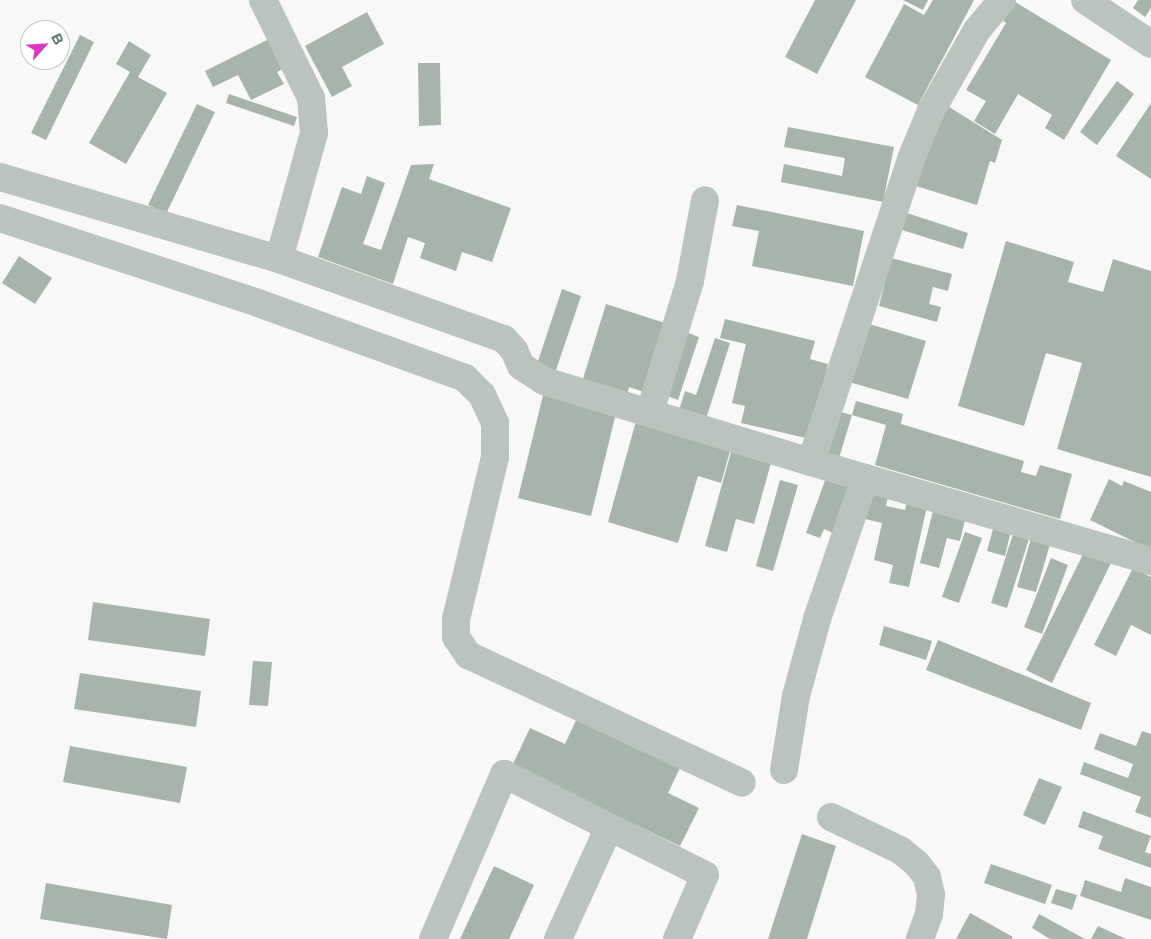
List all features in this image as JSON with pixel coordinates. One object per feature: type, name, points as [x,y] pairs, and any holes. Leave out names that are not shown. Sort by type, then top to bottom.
[{"type":"street","points":[[263,0],[311,98],[314,133],[280,260]]},
{"type":"street","points":[[811,462],[910,159],[931,111],[977,30],[1002,0]]},
{"type":"street","points":[[1085,0],[1151,44]]},
{"type":"street","points":[[0,177],[280,260],[504,339],[514,350],[521,366],[544,381],[811,462],[1151,561]]},
{"type":"street","points":[[650,412],[690,281],[705,200]]},
{"type":"street","points":[[0,218],[258,303],[466,378],[482,395],[495,423],[495,457],[456,619],[456,637],[468,655],[742,783]]},
{"type":"street","points":[[784,770],[798,686],[865,478]]},
{"type":"street","points":[[433,939],[504,774],[706,875],[677,939]]},
{"type":"street","points":[[831,817],[900,850],[917,864],[927,878],[931,895],[929,914],[920,939]]},
{"type":"street","points":[[558,939],[609,827]]},
{"type":"building","points":[[815,0],[856,0],[817,74],[785,57]]},
{"type":"building","points":[[903,0],[928,0],[923,10]]},
{"type":"building","points":[[933,0],[974,0],[918,105],[865,77],[904,4],[924,15]]},
{"type":"building","points":[[1138,0],[1151,0],[1151,8],[1145,17],[1133,8]]},
{"type":"building","points":[[1015,2],[1111,60],[1064,140],[1045,128],[1052,115],[1018,94],[995,134],[974,121],[986,101],[966,90],[1006,23],[1003,21]]},
{"type":"building","points":[[367,12],[384,44],[342,67],[352,86],[332,97],[305,46]]},
{"type":"building","points":[[80,35],[94,42],[46,140],[31,133],[62,70],[70,70],[70,55]]},
{"type":"building","points":[[275,36],[290,65],[277,72],[284,84],[251,100],[238,75],[213,87],[205,71]]},
{"type":"building","points":[[129,41],[151,55],[138,77],[167,93],[126,164],[89,143],[130,72],[116,64]]},
{"type":"building","points":[[418,63],[440,63],[441,125],[419,126]]},
{"type":"building","points":[[1117,81],[1134,94],[1097,145],[1080,132]]},
{"type":"building","points":[[229,94],[297,117],[294,126],[226,103]]},
{"type":"building","points":[[1151,103],[1151,179],[1116,156]]},
{"type":"building","points":[[197,104],[215,112],[166,214],[148,205]]},
{"type":"building","points":[[946,105],[1002,140],[995,163],[990,161],[977,205],[916,186],[933,128]]},
{"type":"building","points":[[788,127],[894,147],[883,202],[781,182],[784,164],[842,176],[845,158],[784,147]]},
{"type":"building","points":[[434,164],[429,179],[511,208],[492,262],[462,252],[456,271],[420,258],[425,243],[408,237],[393,284],[318,257],[342,187],[361,194],[367,176],[385,183],[363,244],[381,250],[411,165]]},
{"type":"building","points":[[737,205],[864,231],[853,286],[752,266],[759,231],[732,226]]},
{"type":"building","points":[[907,213],[968,233],[963,249],[902,230]]},
{"type":"building","points":[[1006,241],[1074,262],[1068,282],[1103,292],[1113,259],[1151,271],[1151,477],[1057,449],[1082,363],[1046,353],[1024,426],[958,406]]},
{"type":"building","points":[[19,256],[52,278],[35,304],[2,283]]},
{"type":"building","points":[[891,258],[952,274],[948,291],[933,287],[929,304],[941,307],[937,322],[879,306]]},
{"type":"building","points":[[562,289],[581,296],[555,373],[536,367]]},
{"type":"building","points":[[606,304],[668,324],[647,393],[629,387],[627,396],[582,382]]},
{"type":"building","points":[[725,319],[815,341],[810,359],[828,364],[810,439],[741,423],[745,406],[732,403],[746,344],[720,338]]},
{"type":"building","points":[[866,323],[926,341],[908,399],[849,382]]},
{"type":"building","points":[[683,331],[699,337],[678,400],[662,394]]},
{"type":"building","points":[[715,338],[730,343],[706,419],[679,410],[685,391],[696,395]]},
{"type":"building","points":[[543,395],[616,413],[591,516],[518,498]]},
{"type":"building","points":[[856,401],[903,414],[901,424],[1024,461],[1021,472],[1036,476],[1040,465],[1072,474],[1060,519],[875,465],[886,425],[852,415]]},
{"type":"building","points":[[837,411],[852,415],[839,458],[825,453]]},
{"type":"building","points":[[636,421],[731,448],[721,483],[698,476],[678,543],[608,522]]},
{"type":"building","points":[[731,452],[771,463],[754,524],[736,519],[727,552],[705,546]]},
{"type":"building","points":[[827,475],[852,484],[835,534],[824,529],[820,538],[806,533]]},
{"type":"building","points":[[1109,479],[1122,486],[1124,481],[1151,492],[1151,550],[1090,520]]},
{"type":"building","points":[[780,480],[798,485],[773,571],[756,566]]},
{"type":"building","points":[[867,492],[888,496],[886,506],[905,510],[907,502],[927,506],[909,587],[889,583],[893,565],[874,560],[882,523],[861,518]]},
{"type":"building","points":[[933,511],[965,520],[960,541],[947,538],[939,568],[920,563]]},
{"type":"building","points":[[995,522],[1012,526],[1005,556],[987,551]]},
{"type":"building","points":[[965,532],[982,538],[959,603],[942,597]]},
{"type":"building","points":[[1013,534],[1029,539],[1007,608],[991,603]]},
{"type":"building","points":[[1032,535],[1051,541],[1036,592],[1017,587]]},
{"type":"building","points":[[1085,550],[1111,563],[1052,683],[1026,670]]},
{"type":"building","points":[[1051,558],[1068,565],[1042,634],[1024,627]]},
{"type":"building","points":[[1133,568],[1151,577],[1151,635],[1131,625],[1116,656],[1094,645]]},
{"type":"building","points":[[93,602],[210,619],[205,656],[88,640]]},
{"type":"building","points":[[884,626],[932,641],[926,660],[879,645]]},
{"type":"building","points":[[938,640],[1091,703],[1081,730],[926,670]]},
{"type":"building","points":[[253,661],[272,662],[268,706],[249,705]]},
{"type":"building","points":[[80,673],[201,691],[196,727],[74,709]]},
{"type":"building","points":[[579,714],[682,764],[668,793],[699,808],[680,846],[512,766],[530,728],[565,744]]},
{"type":"building","points":[[1142,731],[1151,734],[1151,818],[1135,812],[1141,797],[1080,774],[1084,762],[1128,778],[1133,764],[1094,749],[1100,733],[1136,746]]},
{"type":"building","points":[[70,746],[187,767],[180,803],[63,782]]},
{"type":"building","points":[[1039,778],[1062,787],[1045,825],[1023,815]]},
{"type":"building","points":[[1083,811],[1151,836],[1145,852],[1151,854],[1151,868],[1098,849],[1103,836],[1078,827]]},
{"type":"building","points":[[802,834],[836,846],[807,939],[768,939]]},
{"type":"building","points":[[991,864],[1052,885],[1045,904],[984,883]]},
{"type":"building","points":[[494,866],[534,885],[509,939],[460,939]]},
{"type":"building","points":[[1125,878],[1151,887],[1151,920],[1080,896],[1085,880],[1121,892]]},
{"type":"building","points":[[46,883],[172,905],[167,939],[40,919]]},
{"type":"building","points":[[1056,889],[1077,895],[1072,910],[1051,903]]},
{"type":"building","points":[[970,913],[1013,937],[1012,939],[956,939]]},
{"type":"building","points":[[1039,914],[1085,939],[1050,939],[1032,928]]},
{"type":"building","points":[[1098,926],[1126,939],[1091,939]]}]
